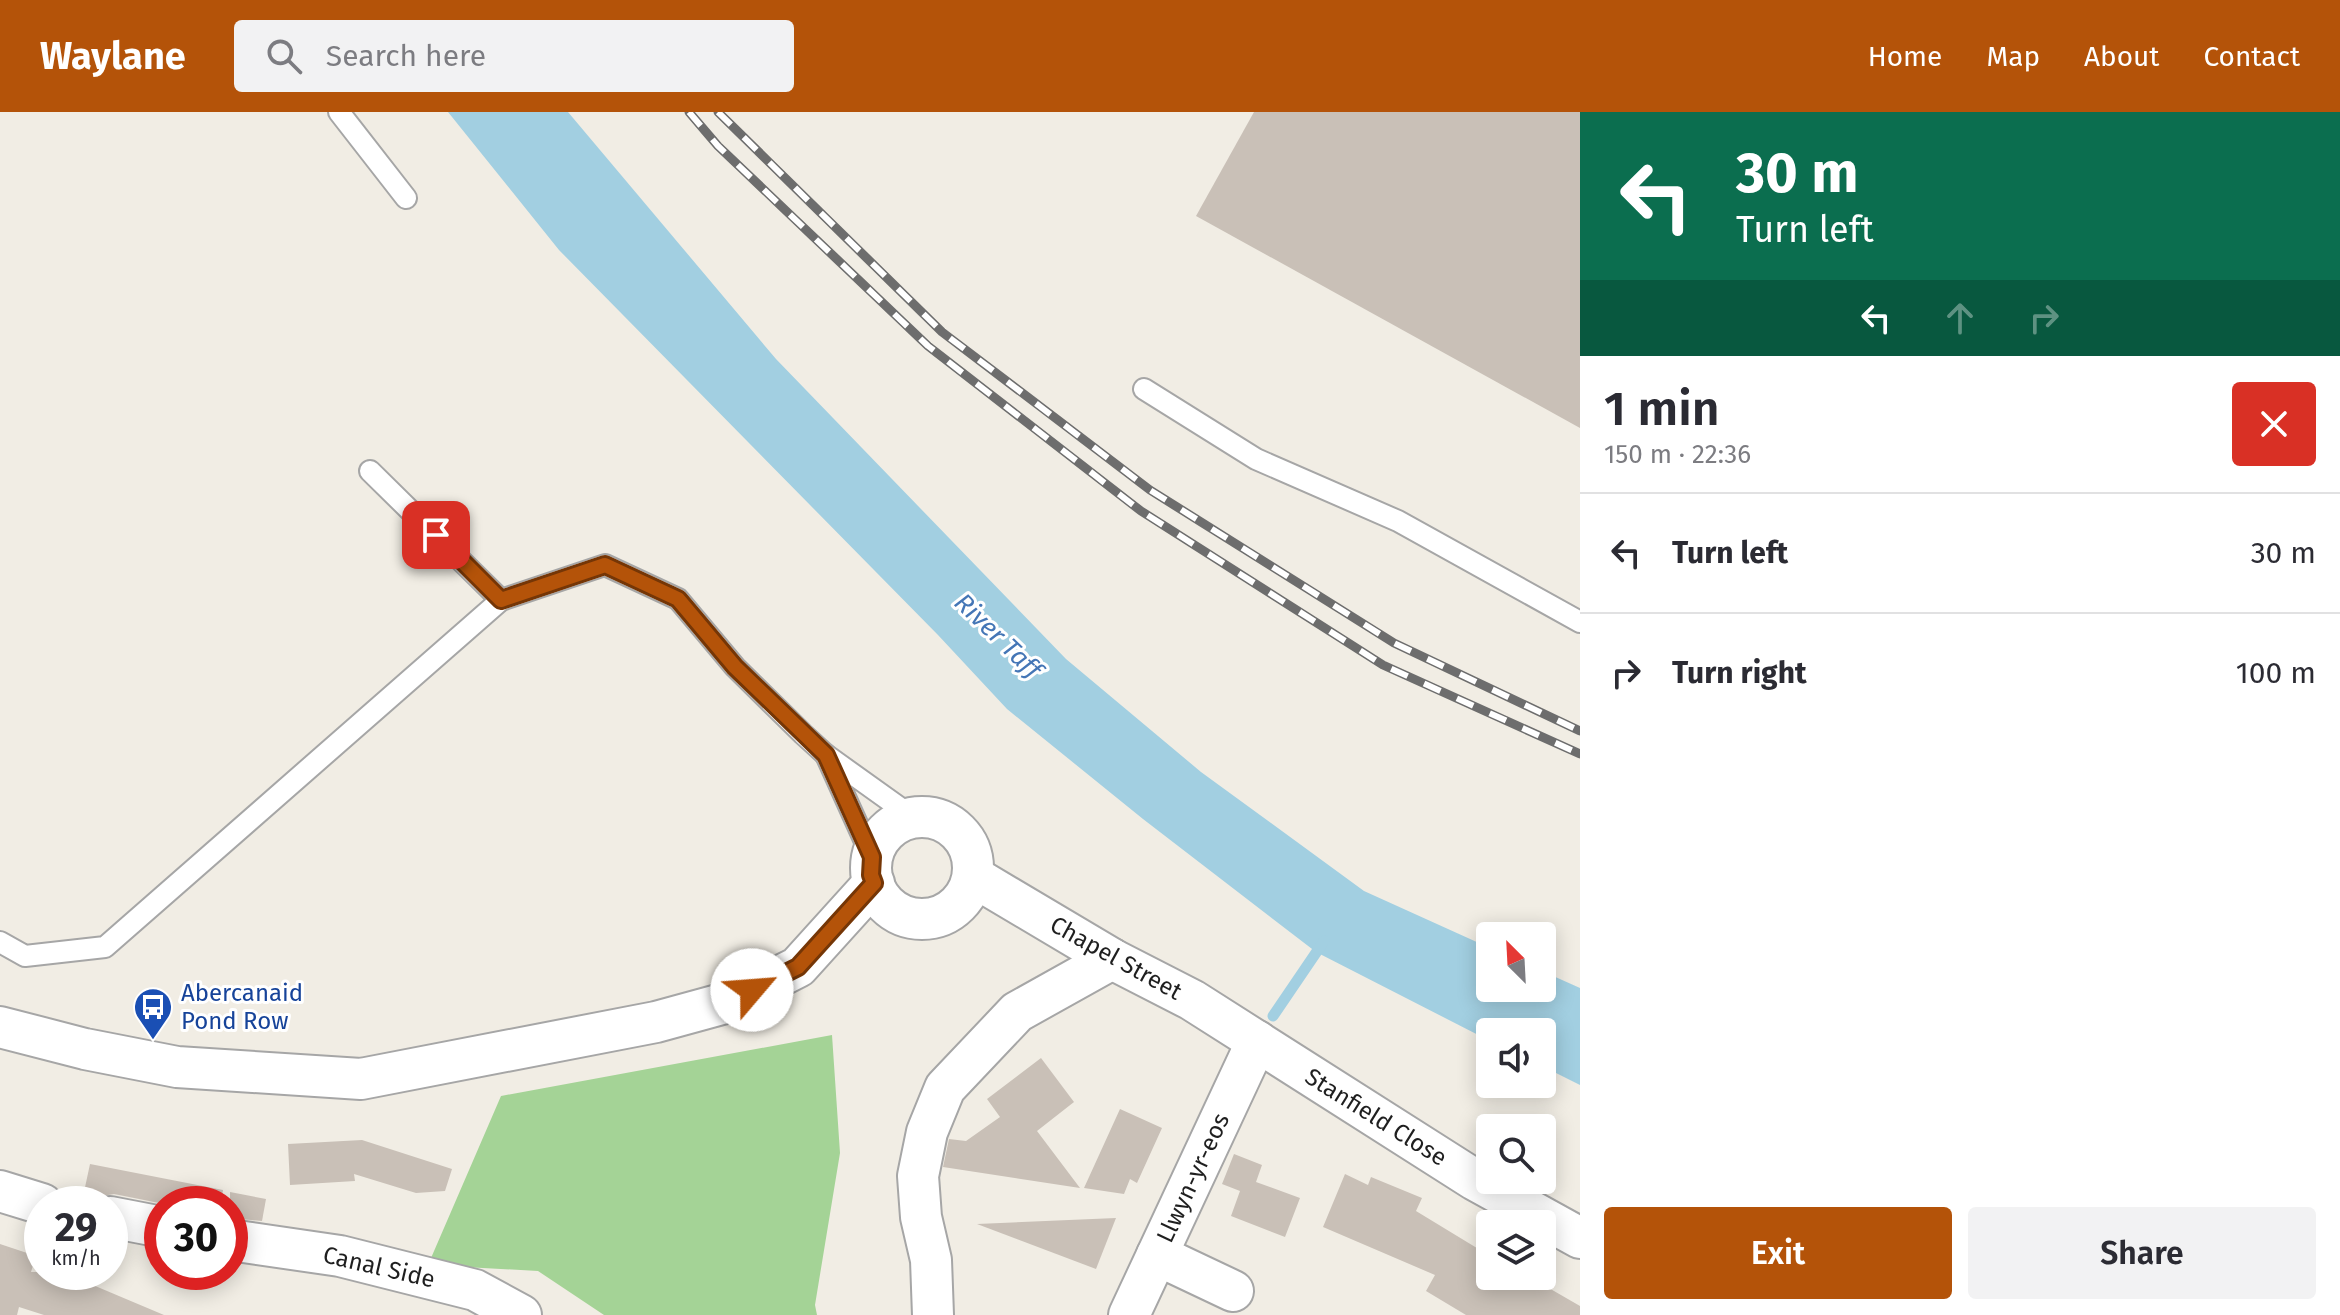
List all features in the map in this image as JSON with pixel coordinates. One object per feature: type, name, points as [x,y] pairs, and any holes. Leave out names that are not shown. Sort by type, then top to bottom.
[{"type":"street","points":[[914,818],[940,819],[956,828],[967,842],[973,859],[974,877],[968,893],[957,907],[942,916],[925,920],[908,918],[890,909],[877,894],[873,870],[878,841],[890,828],[914,818]]},
{"type":"street","points":[[0,1027],[85,1049],[177,1067],[361,1079],[656,1022],[729,1002],[798,967],[873,870]]},
{"type":"street","name":"Chapel Street","points":[[974,877],[1112,959],[1192,1000],[1257,1041]]},
{"type":"street","points":[[933,1315],[931,1260],[921,1217],[918,1176],[927,1132],[945,1088],[1017,1012],[1112,959]]},
{"type":"street","name":"Stanfield Close","points":[[1257,1041],[1475,1180],[1580,1238]]},
{"type":"street","name":"Llwyn-yr-eos","points":[[1129,1315],[1257,1041]]},
{"type":"street","points":[[0,1191],[24,1198]]},
{"type":"street","name":"Canal Side","points":[[248,1243],[340,1256],[475,1290],[521,1315]]},
{"type":"street","points":[[1157,1255],[1233,1291]]},
{"type":"lane","points":[[339,112],[406,198]]},
{"type":"lane","points":[[1144,389],[1256,459],[1398,521],[1580,622]]},
{"type":"lane","points":[[370,471],[501,600]]},
{"type":"lane","points":[[0,942],[25,956],[105,947],[501,600],[605,565],[678,599],[735,667],[826,755],[914,818]]},
{"type":"lane","points":[[826,755],[873,870]]},
{"type":"green space","points":[[832,1035],[840,1153],[815,1305],[817,1315],[604,1315],[538,1271],[428,1265],[501,1096]]},
{"type":"water","name":"River Taff","points":[[448,112],[568,112],[776,359],[1066,659],[1201,772],[1364,891],[1476,942],[1476,1002],[1556,1002],[1556,977],[1580,988],[1580,1085],[1556,1073],[1556,1018],[1476,1018],[1476,1034],[1316,952],[1007,709],[559,250]]},
{"type":"building","points":[[1254,112],[1580,112],[1580,428],[1196,216]]},
{"type":"building","points":[[1041,1058],[1074,1102],[1037,1131],[1080,1188],[943,1167],[949,1139],[966,1141],[1000,1117],[987,1099]]},
{"type":"building","points":[[1120,1109],[1162,1128],[1137,1183],[1130,1179],[1124,1194],[1084,1188]]},
{"type":"building","points":[[362,1140],[452,1169],[445,1191],[416,1193],[354,1174],[355,1181],[290,1185],[288,1144]]},
{"type":"building","points":[[1234,1154],[1262,1165],[1256,1182],[1300,1198],[1285,1237],[1231,1216],[1240,1191],[1222,1184]]},
{"type":"building","points":[[90,1164],[203,1186],[144,1186],[144,1200],[128,1197],[128,1186],[85,1186]]},
{"type":"building","points":[[1345,1174],[1368,1185],[1371,1177],[1422,1198],[1416,1211],[1476,1247],[1476,1290],[1552,1290],[1580,1306],[1580,1315],[1466,1315],[1426,1291],[1435,1275],[1323,1227]]},
{"type":"building","points":[[248,1196],[266,1199],[262,1221],[248,1220]]},
{"type":"building","points":[[1116,1218],[1096,1269],[977,1224]]},
{"type":"building","points":[[0,1244],[24,1252],[24,1290],[105,1290],[164,1315],[44,1315],[19,1307],[17,1315],[0,1315]]},
{"type":"waterway","points":[[1273,1016],[1324,941]]},
{"type":"railway","points":[[689,112],[718,146],[928,346],[1141,511],[1383,665],[1580,754]]},
{"type":"railway","points":[[718,112],[942,332],[1150,490],[1394,643],[1580,731]]},
{"type":"place","name":"Abercanaid Pond Row","points":[[153,1041]]},
{"type":"route","points":[[436,535],[501,600],[605,565],[678,599],[735,667],[826,755],[872,857],[874,883],[798,967],[752,990]]}]
